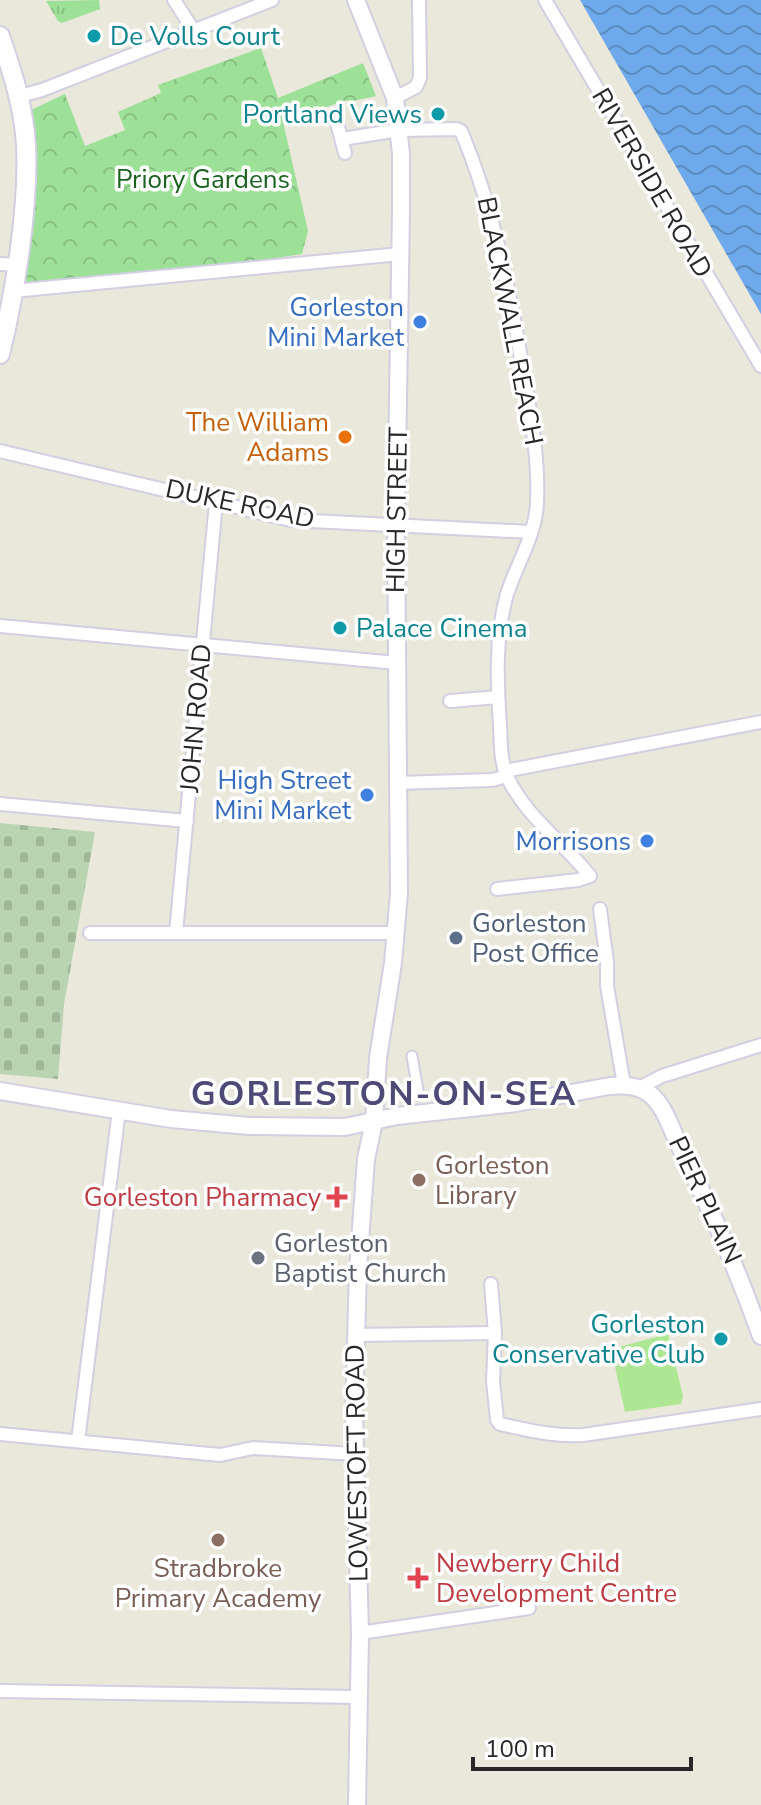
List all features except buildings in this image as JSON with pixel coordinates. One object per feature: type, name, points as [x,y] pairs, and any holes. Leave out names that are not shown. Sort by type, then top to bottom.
[{"type":"main road","points":[[0,36],[17,97],[26,156],[8,265],[13,291],[0,354]]},
{"type":"street","points":[[174,0],[194,31]]},
{"type":"street","points":[[17,97],[272,0]]},
{"type":"street","name":"HIGH STREET","points":[[356,0],[395,98],[401,154],[396,525],[399,893],[378,1058],[374,1121]]},
{"type":"street","points":[[395,98],[419,83],[419,0]]},
{"type":"street","name":"RIVERSIDE ROAD","points":[[545,0],[761,366]]},
{"type":"street","points":[[337,123],[345,153]]},
{"type":"street","points":[[342,139],[399,130]]},
{"type":"street","name":"BLACKWALL REACH","points":[[399,130],[461,131],[481,178],[513,311],[539,464],[537,506],[531,532],[508,594],[501,623],[498,697],[506,774],[530,811],[571,851],[590,876],[497,889]]},
{"type":"street","points":[[13,291],[400,254]]},
{"type":"street","name":"DUKE ROAD","points":[[0,451],[291,520],[531,532]]},
{"type":"street","name":"JOHN ROAD","points":[[176,933],[216,502]]},
{"type":"street","points":[[0,626],[397,663]]},
{"type":"street","points":[[450,701],[498,697]]},
{"type":"street","points":[[397,783],[492,780],[506,774],[761,722]]},
{"type":"street","points":[[0,804],[187,821]]},
{"type":"street","points":[[600,909],[607,986],[632,1086]]},
{"type":"street","points":[[90,933],[395,933]]},
{"type":"street","points":[[0,1091],[171,1119],[249,1126],[345,1127],[397,1116],[632,1086],[761,1045]]},
{"type":"street","points":[[412,1056],[419,1096]]},
{"type":"street","name":"PIER PLAIN","points":[[632,1086],[653,1097],[663,1112],[742,1280],[761,1336]]},
{"type":"street","points":[[78,1441],[119,1110]]},
{"type":"street","name":"LOWESTOFT ROAD","points":[[357,1805],[360,1633],[355,1335],[364,1187],[374,1121]]},
{"type":"street","points":[[491,1284],[495,1333],[493,1381],[500,1424],[565,1436],[761,1409]]},
{"type":"street","points":[[355,1335],[495,1333]]},
{"type":"street","points":[[0,1434],[220,1455],[253,1448],[355,1454]]},
{"type":"street","points":[[504,1594],[507,1611]]},
{"type":"street","points":[[360,1633],[529,1608]]},
{"type":"street","points":[[0,1691],[358,1697]]},
{"type":"green space","points":[[99,0],[100,9],[62,23],[46,1]]},
{"type":"green space","name":"Priory Gardens","points":[[261,48],[278,98],[363,63],[376,96],[347,100],[283,122],[308,231],[302,254],[80,289],[21,288],[28,116],[31,110],[65,94],[85,146],[125,130],[118,112],[161,93],[158,85]]},
{"type":"green space","points":[[0,823],[95,832],[64,1004],[58,1079],[0,1074]]},
{"type":"green space","points":[[668,1334],[683,1396],[681,1404],[625,1412],[611,1349]]},
{"type":"water","points":[[580,0],[761,0],[761,314]]},
{"type":"place","name":"De Volls Court","points":[[94,36]]},
{"type":"place","name":"Portland Views","points":[[438,114]]},
{"type":"place","name":"Gorleston Mini Market","points":[[420,322]]},
{"type":"place","name":"The William Adams","points":[[345,437]]},
{"type":"place","name":"Palace Cinema","points":[[340,628]]},
{"type":"place","name":"High Street Mini Market","points":[[367,795]]},
{"type":"place","name":"Morrisons","points":[[647,841]]},
{"type":"place","name":"Gorleston Post Office","points":[[456,938]]},
{"type":"place","name":"Gorleston Library","points":[[419,1180]]},
{"type":"place","name":"Gorleston Pharmacy","points":[[337,1197]]},
{"type":"place","name":"Gorleston Baptist Church","points":[[258,1258]]},
{"type":"place","name":"Gorleston Conservative Club","points":[[721,1339]]},
{"type":"place","name":"Stradbroke Primary Academy","points":[[218,1540]]},
{"type":"place","name":"Newberry Child Development Centre","points":[[418,1578]]},
{"type":"district","name":"GORLESTON-ON-SEA","points":[[384,1094]]}]
